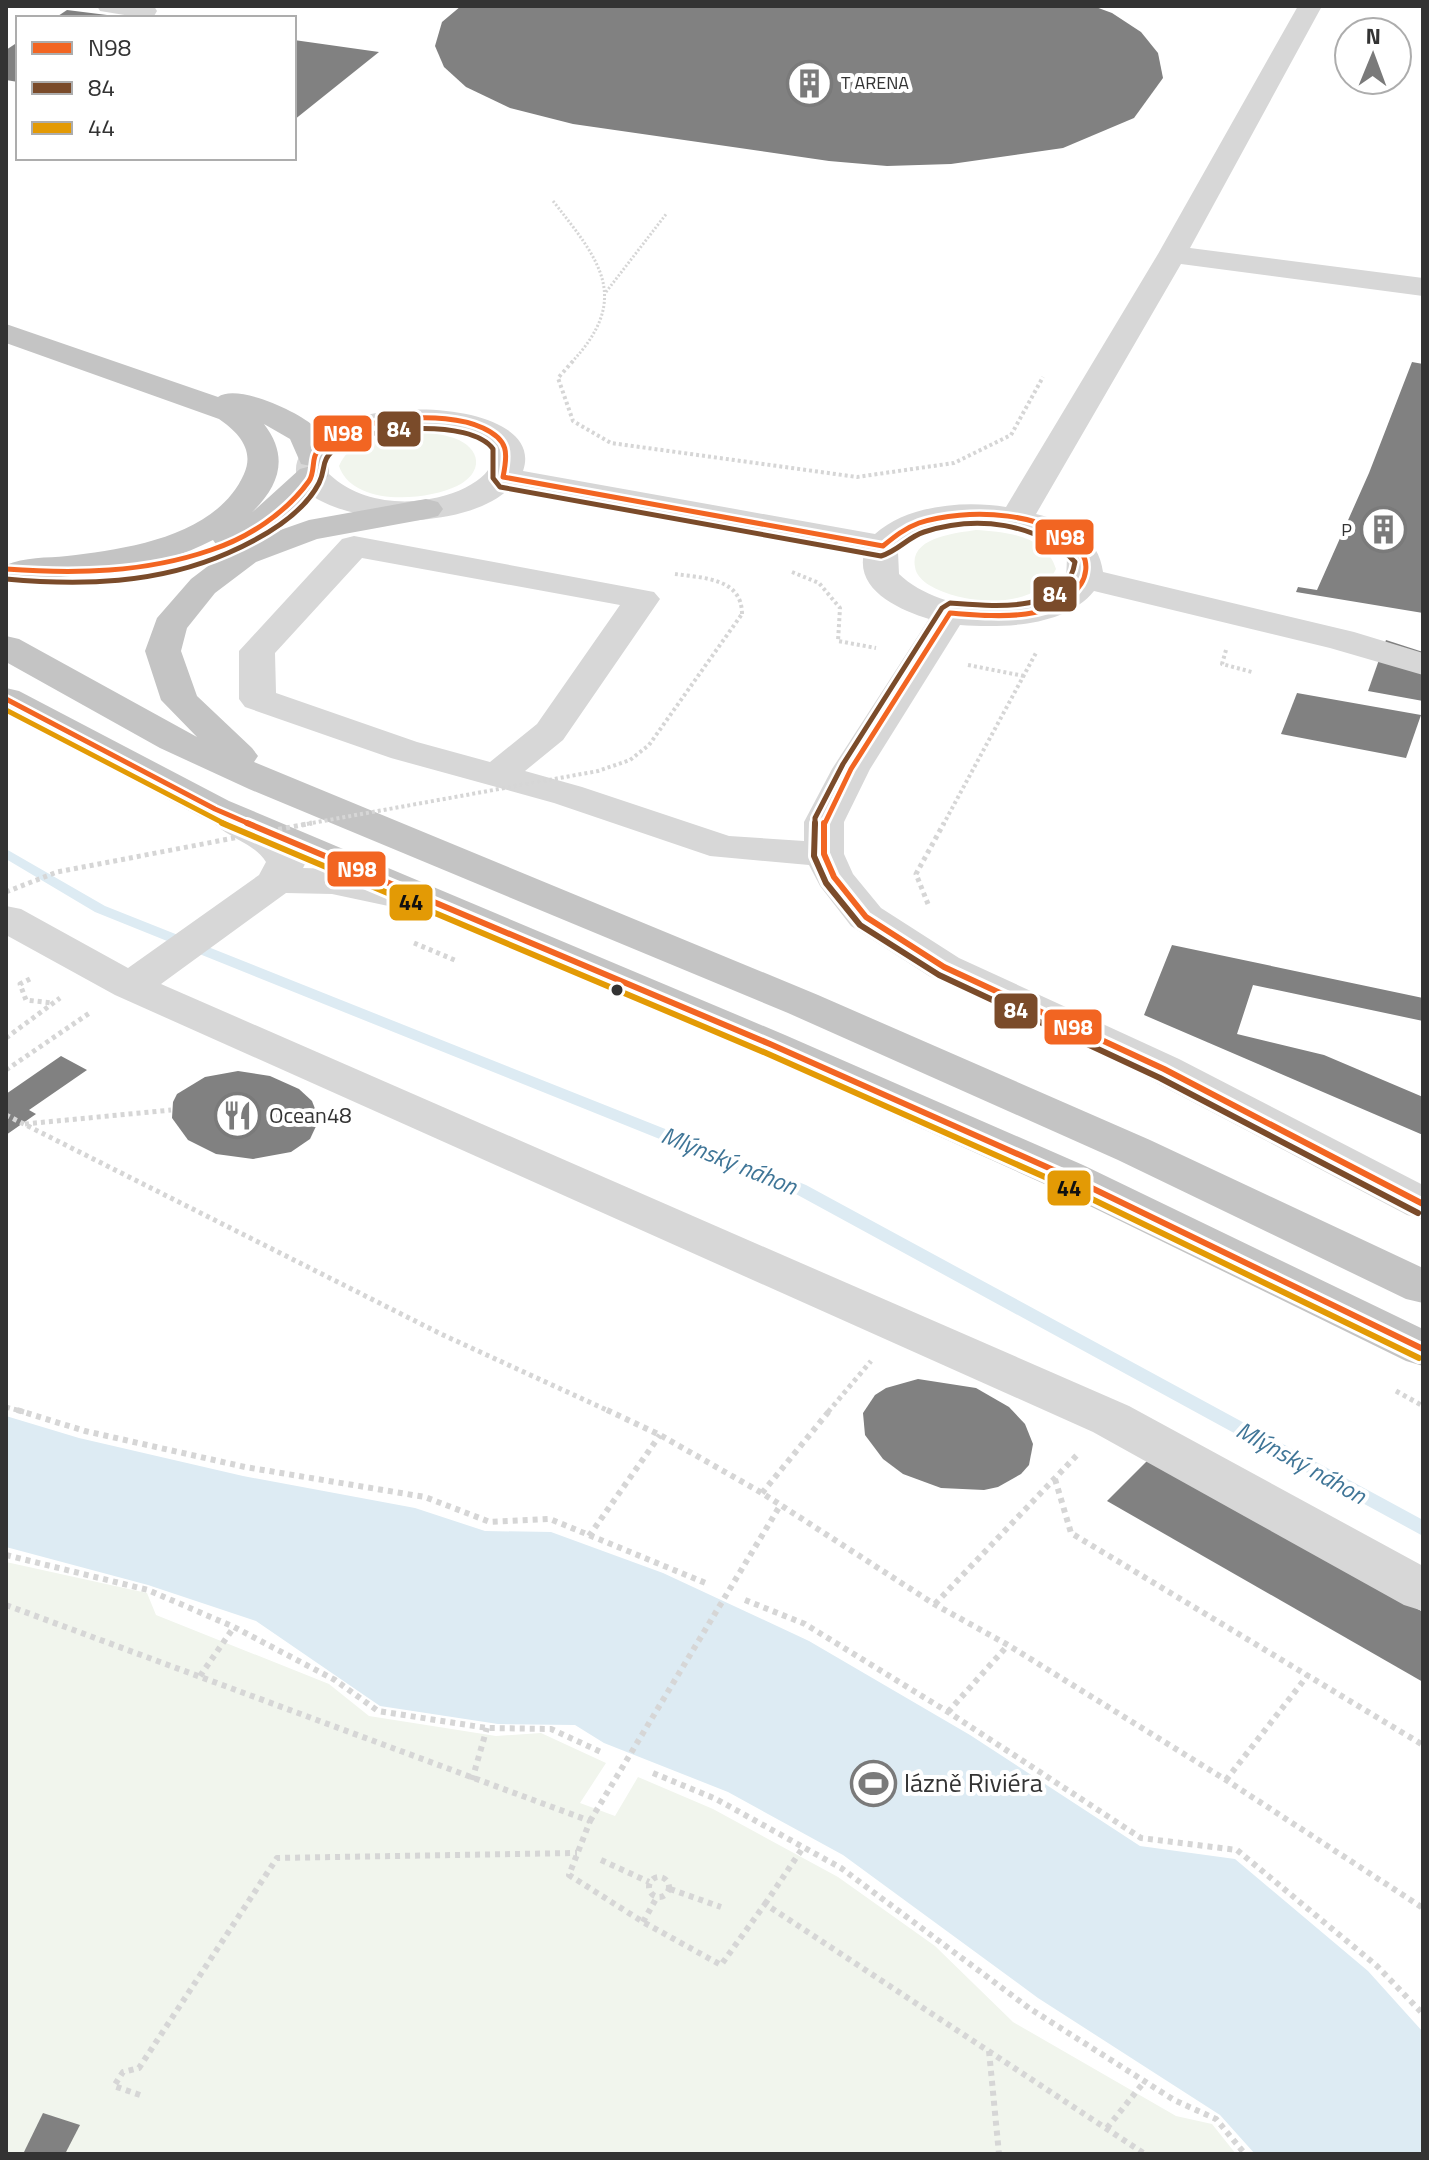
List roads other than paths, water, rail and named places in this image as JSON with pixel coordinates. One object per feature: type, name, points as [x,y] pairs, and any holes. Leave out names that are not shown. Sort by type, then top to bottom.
[{"type":"highway","points":[[6,333],[230,412],[249,424],[259,436],[263,465],[257,485],[242,506],[212,529],[95,563],[12,570]]},
{"type":"highway","points":[[12,570],[99,573],[144,568],[200,553],[249,532],[283,507],[312,466],[304,434],[259,408],[117,370]]},
{"type":"highway","points":[[263,781],[180,700],[163,651],[170,626],[203,586],[244,555],[309,530],[426,509]]},
{"type":"highway","points":[[6,647],[173,740],[263,781],[803,1004],[1134,1150],[1423,1287]]},
{"type":"highway","points":[[6,699],[215,809],[770,1044],[1067,1176],[1423,1349]]},
{"type":"street","points":[[109,6],[145,11]]},
{"type":"street","points":[[1017,518],[1172,254],[1310,6]]},
{"type":"street","points":[[1172,254],[1423,287]]},
{"type":"street","points":[[414,417],[447,419],[474,426],[501,442],[507,449],[510,463],[503,477],[485,491],[459,503],[395,510],[353,503],[322,488],[312,466],[326,442],[349,429],[414,417]]},
{"type":"street","points":[[503,477],[883,546]]},
{"type":"street","points":[[985,514],[1017,518],[1047,527],[1070,540],[1084,556],[1084,578],[1077,590],[1057,603],[1029,613],[995,617],[950,613],[900,594],[884,579],[878,562],[883,546],[898,532],[922,521],[952,515],[985,514]]},
{"type":"street","points":[[497,775],[550,732],[642,599],[354,546],[257,651],[258,699],[404,750],[568,795],[724,848],[824,854]]},
{"type":"street","points":[[1084,578],[1341,640],[1423,664]]},
{"type":"street","points":[[950,613],[851,769],[824,822],[824,854],[834,877],[866,917],[944,967],[1164,1069],[1423,1204]]},
{"type":"street","points":[[215,809],[275,845],[286,862],[275,882]]},
{"type":"street","points":[[130,975],[275,882],[298,879],[337,881],[446,907]]},
{"type":"street","points":[[6,918],[900,1327],[1111,1419],[1423,1591]]},
{"type":"waterway","name":"Mlýnský náhon","points":[[6,853],[100,909],[800,1189],[1423,1529]]},
{"type":"place","name":"T ARENA","points":[[810,83]]},
{"type":"place","name":"P","points":[[1383,530]]},
{"type":"place","name":"Ocean48","points":[[238,1115]]},
{"type":"place","name":"lázně Riviéra","points":[[873,1783]]}]
